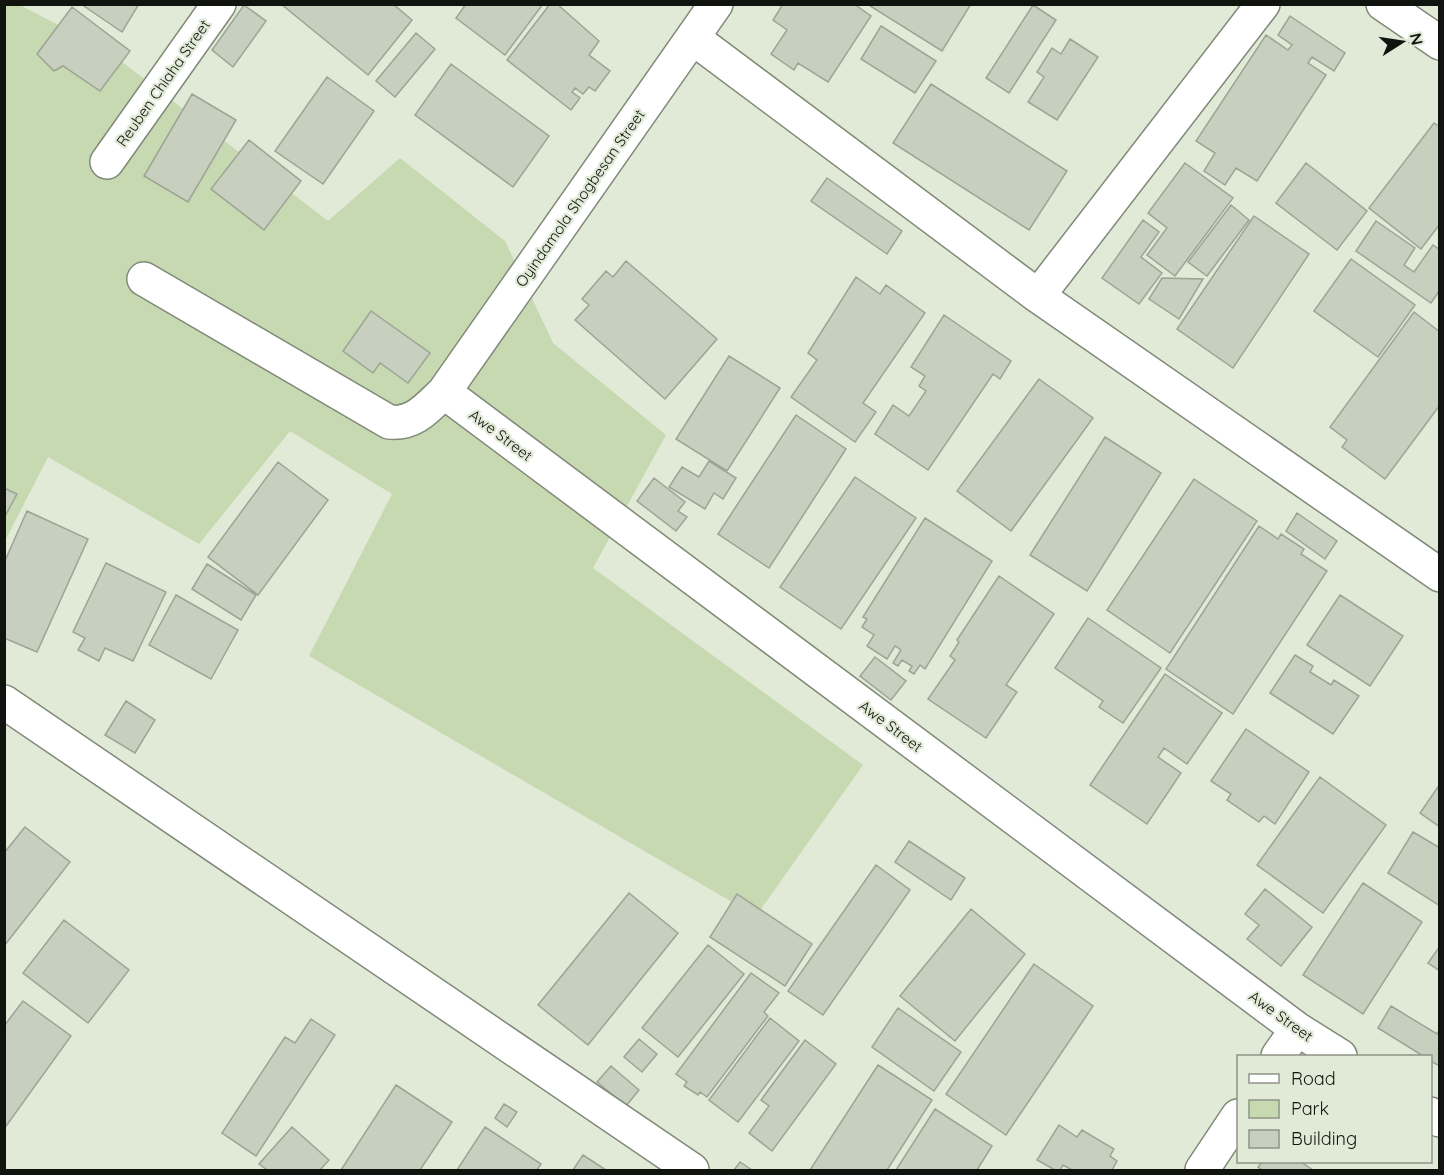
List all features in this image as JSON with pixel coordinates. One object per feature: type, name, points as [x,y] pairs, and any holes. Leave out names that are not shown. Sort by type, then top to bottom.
[{"type":"street","name":"Reuben Chiaha Street","points":[[107,162],[219,4]]},
{"type":"street","name":"Oyindamola Shogbesan Street","points":[[144,279],[389,422],[402,424],[416,419],[444,392],[716,4]]},
{"type":"street","points":[[1038,296],[1263,4]]},
{"type":"street","points":[[1383,4],[1440,43]]},
{"type":"street","points":[[693,38],[1038,296],[1440,575]]},
{"type":"street","name":"Awe Street","points":[[444,392],[1297,1029],[1338,1055]]},
{"type":"street","points":[[4,702],[692,1170]]},
{"type":"street","points":[[1279,1055],[1297,1029]]},
{"type":"street","points":[[1202,1170],[1237,1119]]},
{"type":"green space","points":[[18,4],[108,51],[328,221],[400,158],[505,241],[553,343],[666,435],[593,568],[863,765],[756,916],[309,656],[392,494],[290,431],[199,544],[48,457],[5,541],[4,5]]},
{"type":"building","points":[[81,4],[139,4],[122,32]]},
{"type":"building","points":[[281,4],[393,4],[412,20],[368,75]]},
{"type":"building","points":[[466,4],[543,4],[505,55],[456,18]]},
{"type":"building","points":[[550,4],[557,4],[599,41],[589,55],[610,71],[595,91],[589,87],[583,94],[575,88],[572,92],[580,98],[571,110],[507,60]]},
{"type":"building","points":[[783,4],[854,4],[871,16],[828,82],[798,63],[794,70],[771,54],[787,30],[773,20]]},
{"type":"building","points":[[867,4],[971,4],[942,51]]},
{"type":"building","points":[[244,5],[266,21],[233,67],[212,50]]},
{"type":"building","points":[[1033,5],[1056,20],[1009,93],[986,78]]},
{"type":"building","points":[[72,7],[130,51],[100,91],[63,66],[54,71],[37,54]]},
{"type":"building","points":[[1290,16],[1345,53],[1334,71],[1312,57],[1308,63],[1326,75],[1257,181],[1236,168],[1225,185],[1204,171],[1215,153],[1196,141],[1266,35],[1288,50],[1292,45],[1278,35]]},
{"type":"building","points":[[881,26],[936,61],[915,93],[861,59]]},
{"type":"building","points":[[416,33],[435,49],[395,97],[376,81]]},
{"type":"building","points":[[1070,39],[1098,57],[1057,120],[1028,102],[1044,77],[1037,72],[1052,48],[1061,54]]},
{"type":"building","points":[[451,64],[549,136],[513,187],[415,115]]},
{"type":"building","points":[[327,77],[374,111],[323,184],[275,151]]},
{"type":"building","points":[[931,84],[1067,171],[1029,230],[893,143]]},
{"type":"building","points":[[192,94],[236,120],[188,202],[144,176]]},
{"type":"building","points":[[1434,123],[1440,127],[1440,224],[1421,249],[1369,208]]},
{"type":"building","points":[[249,140],[301,181],[264,230],[211,189]]},
{"type":"building","points":[[1185,163],[1233,198],[1175,276],[1147,255],[1167,228],[1148,213]]},
{"type":"building","points":[[1306,163],[1367,211],[1337,250],[1276,203]]},
{"type":"building","points":[[827,178],[902,231],[887,254],[811,201]]},
{"type":"building","points":[[1231,205],[1249,220],[1207,276],[1188,262]]},
{"type":"building","points":[[1254,216],[1309,254],[1233,368],[1177,329]]},
{"type":"building","points":[[1143,220],[1159,232],[1141,257],[1162,273],[1139,304],[1102,278]]},
{"type":"building","points":[[1376,221],[1415,248],[1404,265],[1414,272],[1433,245],[1440,250],[1440,290],[1431,303],[1356,251]]},
{"type":"building","points":[[1351,259],[1415,305],[1378,357],[1314,311]]},
{"type":"building","points":[[626,261],[717,339],[665,399],[575,320],[589,305],[582,299],[606,271],[613,277]]},
{"type":"building","points":[[856,277],[880,294],[886,285],[925,313],[863,403],[876,412],[855,442],[791,397],[817,360],[808,353]]},
{"type":"building","points":[[1162,278],[1203,279],[1179,319],[1149,299]]},
{"type":"building","points":[[371,311],[430,353],[408,383],[380,363],[373,373],[343,351]]},
{"type":"building","points":[[1414,312],[1440,332],[1440,405],[1385,479],[1342,447],[1347,440],[1330,427]]},
{"type":"building","points":[[944,315],[1011,361],[1000,379],[993,374],[928,470],[875,434],[893,405],[909,416],[926,391],[919,386],[925,376],[911,367]]},
{"type":"building","points":[[729,356],[780,388],[727,471],[676,439]]},
{"type":"building","points":[[1039,379],[1093,418],[1011,531],[957,491]]},
{"type":"building","points":[[796,415],[846,449],[769,568],[718,534]]},
{"type":"building","points":[[1105,437],[1161,473],[1087,591],[1030,555]]},
{"type":"building","points":[[709,461],[736,478],[723,499],[714,493],[705,509],[669,487],[682,467],[699,477]]},
{"type":"building","points":[[278,462],[328,500],[258,595],[208,557]]},
{"type":"building","points":[[855,477],[916,518],[841,629],[780,587]]},
{"type":"building","points":[[654,478],[685,502],[678,511],[687,517],[676,531],[637,501]]},
{"type":"building","points":[[1194,479],[1257,521],[1170,653],[1107,610]]},
{"type":"building","points":[[4,488],[17,494],[4,518]]},
{"type":"building","points":[[27,511],[88,539],[37,652],[4,638],[4,563]]},
{"type":"building","points":[[1297,513],[1337,541],[1325,559],[1286,531]]},
{"type":"building","points":[[925,518],[992,561],[925,669],[920,665],[914,674],[909,671],[912,666],[902,660],[898,666],[893,663],[901,650],[895,646],[887,659],[867,646],[874,635],[862,627],[867,619],[863,617]]},
{"type":"building","points":[[1259,526],[1278,539],[1281,534],[1304,549],[1301,554],[1327,571],[1233,714],[1166,669]]},
{"type":"building","points":[[106,563],[166,592],[133,661],[105,648],[99,661],[78,650],[85,638],[73,632]]},
{"type":"building","points":[[207,564],[256,595],[241,620],[192,589]]},
{"type":"building","points":[[999,576],[1054,614],[1006,685],[1017,692],[986,738],[928,699],[955,660],[950,656],[959,642],[957,640]]},
{"type":"building","points":[[176,595],[238,630],[211,679],[149,645]]},
{"type":"building","points":[[1340,595],[1403,636],[1370,686],[1307,645]]},
{"type":"building","points":[[1088,618],[1161,668],[1123,723],[1099,707],[1103,701],[1055,668]]},
{"type":"building","points":[[1295,655],[1313,666],[1310,672],[1331,685],[1334,680],[1359,696],[1333,734],[1270,693]]},
{"type":"building","points":[[875,657],[906,681],[891,700],[860,676]]},
{"type":"building","points":[[1165,674],[1222,713],[1187,764],[1164,748],[1158,757],[1181,773],[1147,824],[1090,785]]},
{"type":"building","points":[[126,701],[155,720],[135,753],[105,735]]},
{"type":"building","points":[[1246,729],[1309,772],[1275,824],[1264,816],[1259,822],[1227,800],[1231,794],[1211,781]]},
{"type":"building","points":[[1320,777],[1386,825],[1323,913],[1257,865]]},
{"type":"building","points":[[1440,784],[1440,827],[1420,813]]},
{"type":"building","points":[[25,827],[70,862],[4,946],[4,853]]},
{"type":"building","points":[[1413,832],[1440,848],[1440,906],[1388,873]]},
{"type":"building","points":[[909,841],[965,878],[951,900],[895,862]]},
{"type":"building","points":[[876,865],[910,890],[823,1015],[788,991]]},
{"type":"building","points":[[1363,883],[1422,922],[1363,1014],[1303,975]]},
{"type":"building","points":[[1265,889],[1312,927],[1281,966],[1247,939],[1259,925],[1245,914]]},
{"type":"building","points":[[629,893],[678,933],[588,1045],[538,1005]]},
{"type":"building","points":[[737,894],[812,944],[785,986],[710,937]]},
{"type":"building","points":[[971,909],[1025,954],[955,1041],[900,996]]},
{"type":"building","points":[[64,920],[129,970],[88,1023],[23,973]]},
{"type":"building","points":[[708,945],[744,974],[678,1057],[642,1028]]},
{"type":"building","points":[[1440,946],[1440,971],[1428,963]]},
{"type":"building","points":[[1034,964],[1093,1006],[1006,1135],[946,1094]]},
{"type":"building","points":[[751,973],[779,993],[764,1012],[768,1016],[707,1097],[700,1092],[698,1095],[684,1086],[687,1082],[676,1074]]},
{"type":"building","points":[[23,1001],[71,1036],[4,1129],[4,1026]]},
{"type":"building","points":[[1391,1006],[1437,1034],[1440,1029],[1440,1066],[1432,1062],[1432,1055],[1421,1055],[1378,1028]]},
{"type":"building","points":[[898,1008],[961,1052],[934,1091],[872,1047]]},
{"type":"building","points":[[770,1018],[799,1041],[738,1122],[709,1100]]},
{"type":"building","points":[[311,1019],[335,1035],[256,1156],[222,1133],[285,1037],[295,1043]]},
{"type":"building","points":[[639,1039],[657,1054],[642,1072],[624,1057]]},
{"type":"building","points":[[805,1040],[836,1064],[772,1151],[749,1133],[769,1106],[761,1100]]},
{"type":"building","points":[[878,1065],[932,1100],[887,1170],[810,1170]]},
{"type":"building","points":[[611,1066],[639,1090],[626,1106],[597,1082]]},
{"type":"building","points":[[396,1085],[452,1122],[420,1170],[341,1170]]},
{"type":"building","points":[[504,1104],[517,1112],[507,1127],[495,1118]]},
{"type":"building","points":[[935,1109],[992,1146],[977,1170],[896,1170]]},
{"type":"building","points":[[1059,1125],[1077,1137],[1082,1130],[1114,1149],[1110,1156],[1117,1161],[1112,1170],[1072,1170],[1063,1165],[1060,1170],[1055,1170],[1037,1160]]},
{"type":"building","points":[[292,1127],[329,1160],[320,1170],[267,1170],[259,1164]]},
{"type":"building","points":[[485,1127],[541,1164],[537,1170],[457,1170]]},
{"type":"building","points":[[583,1155],[606,1170],[573,1170]]},
{"type":"building","points":[[740,1162],[752,1170],[734,1170]]},
{"type":"building","points":[[1261,1163],[1302,1163],[1313,1170],[1262,1170],[1258,1167]]}]
